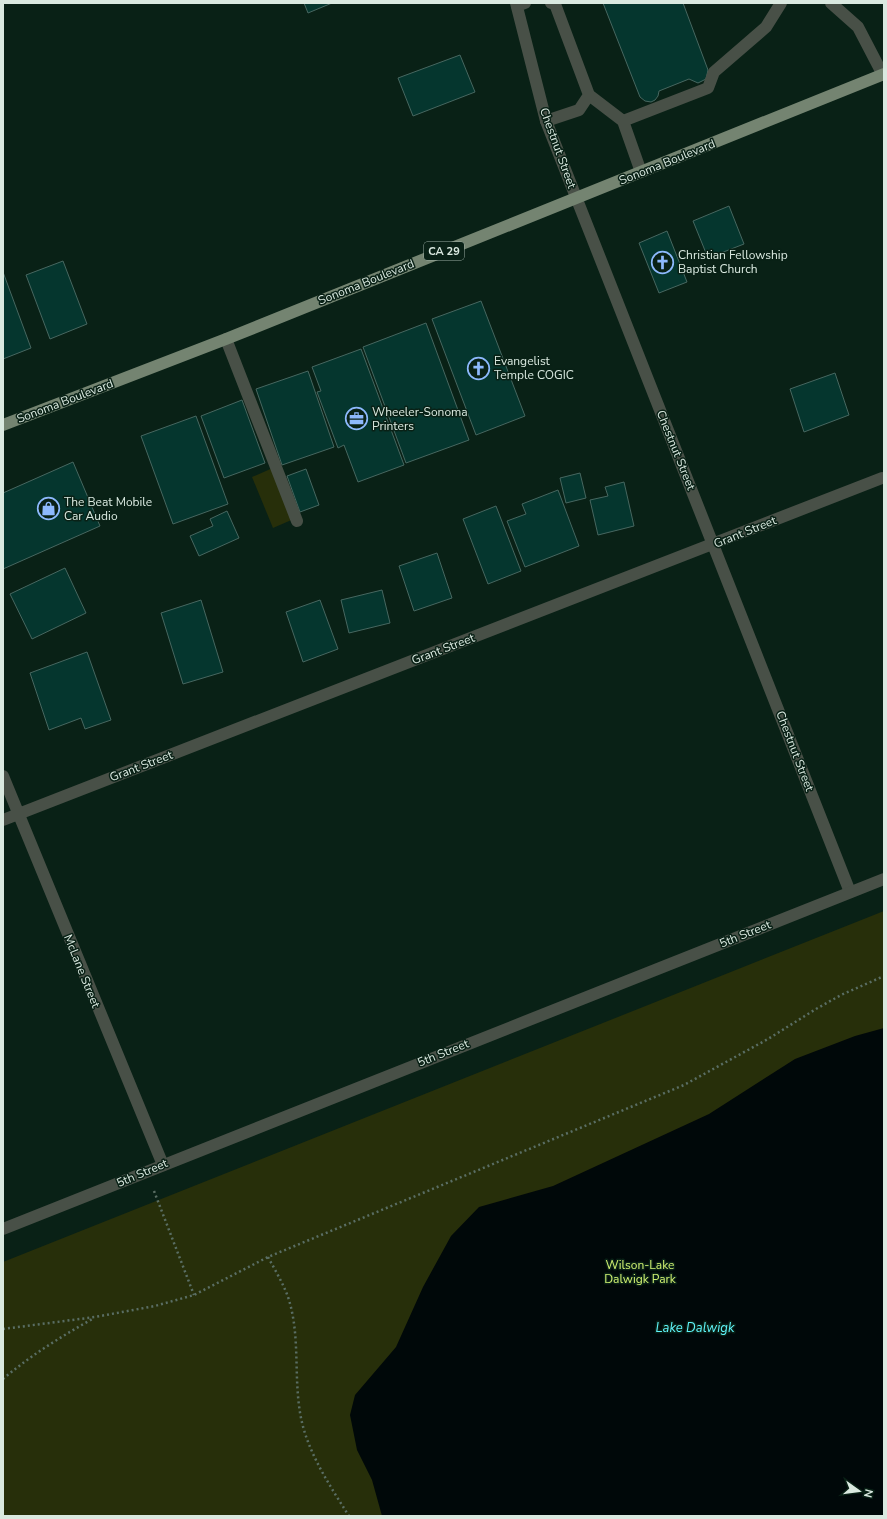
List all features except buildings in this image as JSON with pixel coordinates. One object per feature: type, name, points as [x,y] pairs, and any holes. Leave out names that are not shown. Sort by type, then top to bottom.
[{"type":"main road","name":"Sonoma Boulevard","points":[[3,425],[226,338],[883,75]]},
{"type":"street","points":[[552,3],[555,4],[589,96],[623,121],[641,172]]},
{"type":"street","points":[[623,121],[708,88],[714,72],[766,27],[781,3]]},
{"type":"street","points":[[831,3],[858,27],[883,75]]},
{"type":"street","name":"Chestnut Street","points":[[520,4],[546,121],[850,892]]},
{"type":"street","points":[[546,121],[579,110],[589,96]]},
{"type":"street","points":[[226,338],[297,521]]},
{"type":"street","name":"Grant Street","points":[[3,820],[882,478]]},
{"type":"street","name":"McLane Street","points":[[3,776],[163,1165]]},
{"type":"street","name":"5th Street","points":[[3,1229],[884,879]]},
{"type":"path","points":[[3,1329],[95,1317],[155,1306],[194,1295],[268,1257],[684,1084],[768,1039],[816,1008],[884,976]]},
{"type":"path","points":[[146,1172],[194,1295]]},
{"type":"path","points":[[268,1257],[280,1278],[288,1297],[294,1323],[297,1396],[301,1420],[308,1442],[328,1483],[349,1516]]},
{"type":"path","points":[[3,1379],[18,1366],[59,1338],[95,1317]]},
{"type":"green space","points":[[275,467],[296,518],[273,528],[252,477]]},
{"type":"green space","name":"Wilson-Lake Dalwigk Park","points":[[884,911],[884,1516],[3,1516],[3,1262]]},
{"type":"water","name":"Lake Dalwigk","points":[[884,1028],[884,1516],[382,1516],[372,1480],[357,1450],[350,1415],[355,1395],[396,1347],[423,1287],[451,1236],[479,1207],[553,1186],[709,1114],[795,1059],[855,1036]]},
{"type":"place","name":"Christian Fellowship Baptist Church","points":[[663,262]]},
{"type":"place","name":"Evangelist Temple COGIC","points":[[479,368]]},
{"type":"place","name":"Wheeler-Sonoma Printers","points":[[357,419]]},
{"type":"place","name":"The Beat Mobile Car Audio","points":[[48,509]]}]
